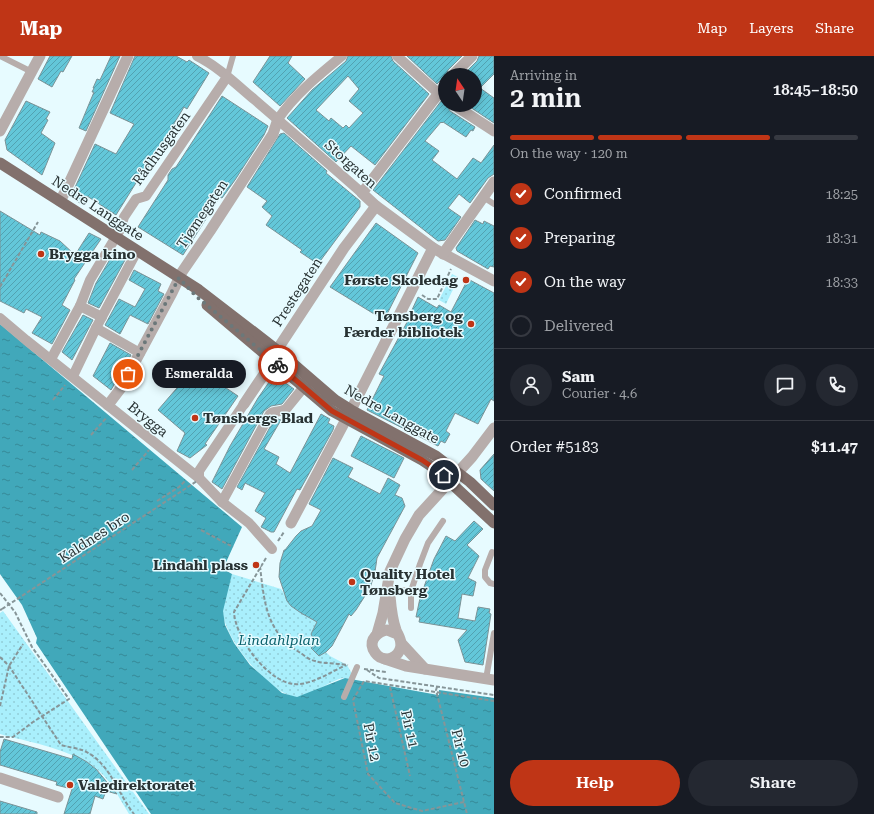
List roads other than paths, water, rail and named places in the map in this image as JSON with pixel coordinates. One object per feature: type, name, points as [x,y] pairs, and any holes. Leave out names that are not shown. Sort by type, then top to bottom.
[{"type":"main road","name":"Nedre Langgate","points":[[0,163],[199,290],[277,350],[307,383]]},
{"type":"main road","name":"Nedre Langgate","points":[[179,278],[196,296],[273,361],[335,400],[348,415],[437,470],[494,523]]},
{"type":"main road","name":"Nedre Langgate","points":[[348,415],[436,456],[458,473],[494,505]]},
{"type":"street","points":[[0,131],[40,56]]},
{"type":"street","points":[[60,201],[128,56]]},
{"type":"street","name":"Storgaten","points":[[197,56],[209,62],[227,77],[376,206],[438,251],[494,281]]},
{"type":"street","name":"Tjømegaten","points":[[108,410],[140,353],[182,272],[273,134],[278,120],[293,100],[322,72],[342,56]]},
{"type":"street","points":[[397,56],[438,88]]},
{"type":"street","points":[[460,68],[472,56]]},
{"type":"street","name":"Rådhusgaten","points":[[51,359],[80,306],[90,280],[120,230],[124,217],[136,199],[146,196],[227,77]]},
{"type":"street","points":[[362,193],[438,98]]},
{"type":"street","points":[[465,112],[494,131]]},
{"type":"street","points":[[291,523],[348,415],[438,251],[494,182]]},
{"type":"street","name":"Prestegaten","points":[[198,480],[199,471],[273,361],[277,350],[344,248],[376,206]]},
{"type":"street","points":[[71,379],[137,251]]},
{"type":"street","points":[[80,306],[102,317]]},
{"type":"street","name":"Brygga","points":[[0,318],[51,359],[71,379],[108,410],[198,480],[222,502],[249,523],[272,549]]},
{"type":"street","points":[[96,328],[140,353]]},
{"type":"street","points":[[222,502],[270,414],[273,412],[281,412],[286,409],[307,383]]},
{"type":"street","points":[[490,680],[406,666],[382,658],[375,653],[373,648],[373,640],[377,634],[383,613],[390,572],[405,539],[419,515],[458,473],[482,445],[494,428]]},
{"type":"street","points":[[382,658],[389,659],[400,651],[399,638],[392,613],[390,572]]},
{"type":"street","points":[[377,634],[387,630],[399,638],[425,669]]},
{"type":"street","points":[[0,778],[58,797]]},
{"type":"lane","points":[[0,56],[32,72]]},
{"type":"lane","points":[[227,77],[233,56]]},
{"type":"lane","points":[[483,197],[494,204]]},
{"type":"lane","points":[[411,608],[411,591],[428,543],[443,521]]},
{"type":"lane","points":[[492,552],[485,570],[485,576],[490,583],[494,584]]},
{"type":"lane","points":[[390,589],[411,591]]},
{"type":"lane","points":[[490,680],[494,633]]},
{"type":"lane","points":[[344,696],[356,667]]},
{"type":"water","points":[[0,324],[242,527],[223,569],[232,574],[223,611],[225,625],[234,643],[250,665],[282,693],[297,697],[345,678],[438,695],[439,690],[494,698],[494,814],[151,814],[36,643],[37,638],[22,605],[0,574]]},
{"type":"place","name":"Brygga kino","points":[[41,254]]},
{"type":"place","name":"Første Skoledag","points":[[466,280]]},
{"type":"place","name":"Tønsberg og Færder bibliotek","points":[[471,324]]},
{"type":"place","name":"Esmeralda","points":[[128,374]]},
{"type":"place","name":"Tønsbergs Blad","points":[[195,418]]},
{"type":"place","name":"Lindahl plass","points":[[256,565]]},
{"type":"place","name":"Quality Hotel Tønsberg","points":[[352,582]]},
{"type":"place","name":"Valgdirektoratet","points":[[70,785]]},
{"type":"park label","name":"Lindahlplan","points":[[279,640]]}]
